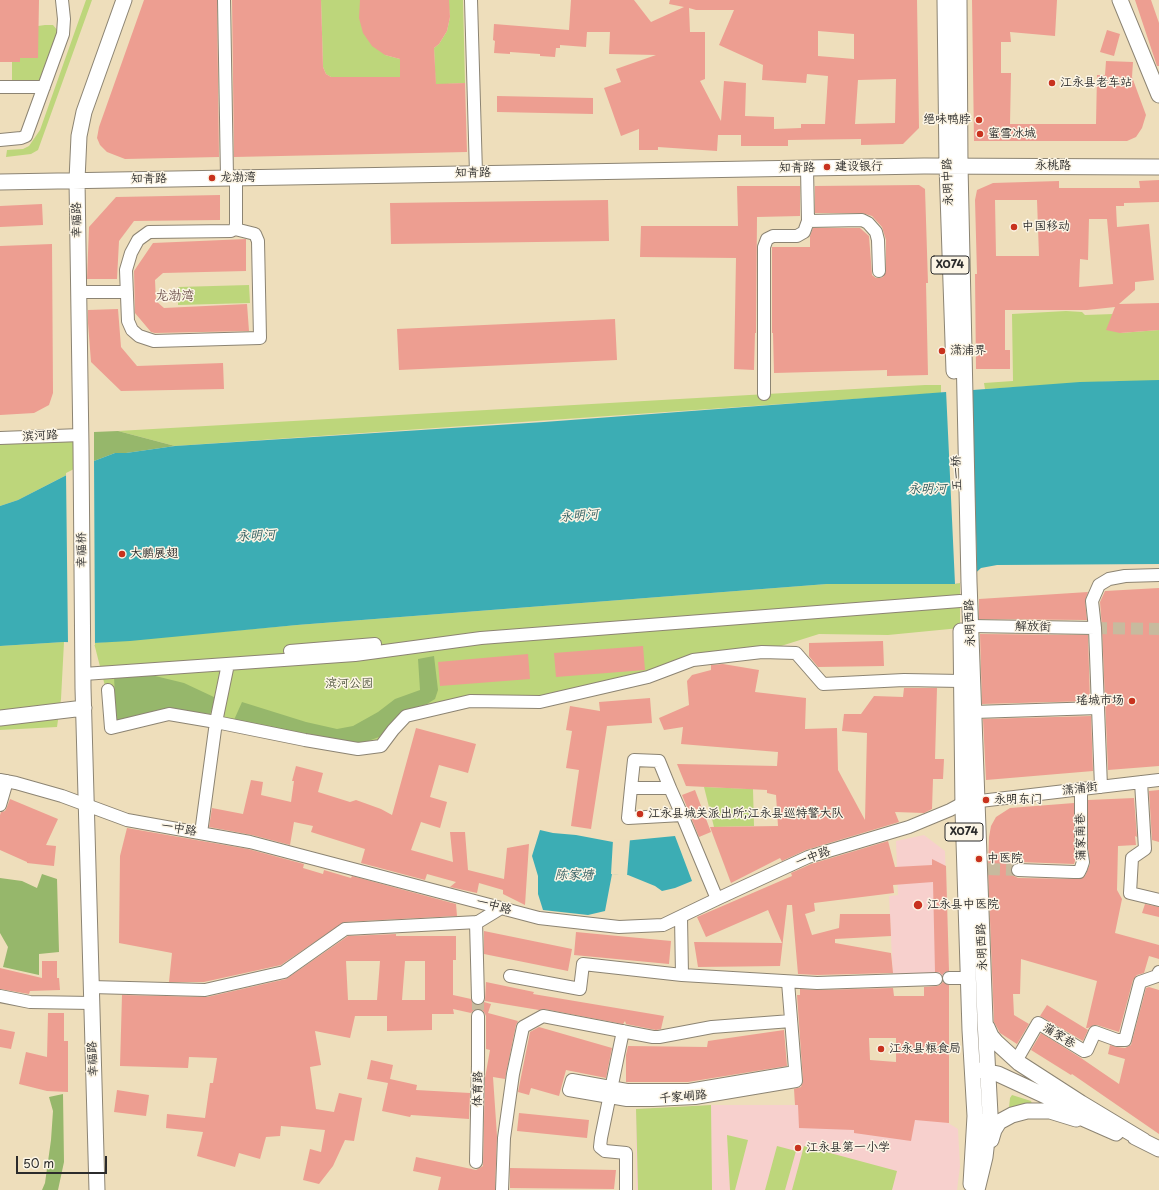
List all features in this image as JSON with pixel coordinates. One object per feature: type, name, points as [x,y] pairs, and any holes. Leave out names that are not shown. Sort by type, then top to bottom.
[{"type":"main road","name":"幸福路","points":[[81,441],[77,180],[79,136],[84,112],[124,0]]},
{"type":"main road","name":"永明中路","points":[[945,0],[953,165],[959,364]]},
{"type":"main road","name":"永明中路","points":[[953,165],[959,0]]},
{"type":"main road","points":[[1120,0],[1159,95]]},
{"type":"main road","name":"知青路","points":[[0,182],[953,165]]},
{"type":"main road","name":"永桃路","points":[[953,165],[1159,167]]},
{"type":"main road","name":"五一桥","points":[[959,364],[964,582]]},
{"type":"main road","name":"幸福桥","points":[[81,441],[86,806]]},
{"type":"main road","name":"永明西路","points":[[964,582],[960,601],[961,681],[970,802],[984,869],[985,1020],[990,1114],[984,1162],[976,1190]]},
{"type":"main road","name":"永明西路","points":[[964,582],[970,626],[974,712],[970,802],[968,978],[975,1116],[970,1190]]},
{"type":"main road","points":[[0,718],[84,708]]},
{"type":"main road","name":"幸福路","points":[[86,806],[97,1190]]},
{"type":"main road","points":[[985,1020],[991,1036],[1016,1061],[1074,1099],[1159,1150]]},
{"type":"main road","points":[[973,1074],[1005,1078],[1144,1141]]},
{"type":"main road","points":[[988,1076],[1108,1130]]},
{"type":"main road","points":[[984,1162],[994,1130],[999,1122],[1012,1115],[1027,1111],[1050,1110],[1108,1130],[1159,1150]]},
{"type":"street","points":[[0,140],[21,138],[26,136],[63,34],[64,19],[62,0]]},
{"type":"street","points":[[224,0],[232,177],[236,224],[235,229]]},
{"type":"street","points":[[471,0],[476,173]]},
{"type":"street","points":[[0,86],[44,86]]},
{"type":"street","points":[[764,394],[764,248],[766,239],[773,236],[797,236],[804,232],[808,221],[807,168]]},
{"type":"street","points":[[808,221],[862,220],[868,223],[876,232],[878,240],[879,271]]},
{"type":"street","points":[[235,229],[255,234],[258,241],[260,338],[154,341],[139,336],[132,330],[128,321],[126,270],[131,253],[138,240],[149,232],[231,231],[235,229]]},
{"type":"street","points":[[78,292],[127,292]]},
{"type":"street","name":"滨河路","points":[[0,438],[81,441]]},
{"type":"street","points":[[1101,787],[1095,628],[1092,601],[1099,585],[1109,579],[1125,576],[1159,575]]},
{"type":"street","points":[[83,670],[387,644],[470,640],[960,601]]},
{"type":"street","name":"解放街","points":[[970,626],[1095,628]]},
{"type":"street","points":[[83,670],[228,664],[380,652],[470,640]]},
{"type":"street","points":[[108,690],[111,728],[169,714],[216,722],[291,738],[358,749],[381,746],[406,716],[470,701],[540,702],[648,677],[693,660],[762,652],[796,653],[823,684],[904,680],[961,681]]},
{"type":"street","points":[[201,833],[216,722],[228,664]]},
{"type":"street","points":[[974,712],[1098,708]]},
{"type":"street","points":[[682,815],[628,818],[634,760],[659,761],[670,788],[682,815],[717,899]]},
{"type":"street","name":"潇浦街","points":[[970,802],[1159,780]]},
{"type":"street","points":[[0,805],[4,781]]},
{"type":"street","name":"一中路","points":[[4,781],[16,782],[62,796],[127,820],[250,842],[539,918],[619,928],[663,925],[808,858],[909,827],[970,802]]},
{"type":"street","points":[[1141,782],[1145,849],[1132,858],[1130,893],[1159,900]]},
{"type":"street","points":[[631,788],[670,788]]},
{"type":"street","name":"蒲家南巷","points":[[1018,870],[1079,872],[1083,862],[1081,849],[1081,789]]},
{"type":"street","points":[[91,987],[205,990],[284,972],[345,929],[476,922],[501,908]]},
{"type":"street","points":[[681,916],[682,975]]},
{"type":"street","points":[[476,922],[478,998]]},
{"type":"street","points":[[510,976],[580,989],[583,964],[682,975],[788,982],[817,983],[936,979]]},
{"type":"street","name":"蒲家巷","points":[[1016,1061],[1038,1022],[1084,1051],[1087,1050],[1095,1032],[1117,1040],[1125,1040],[1140,982],[1157,976],[1159,972]]},
{"type":"street","points":[[949,978],[968,978]]},
{"type":"street","points":[[502,1190],[504,1138],[513,1074],[523,1027],[543,1016],[659,1037],[712,1027],[791,1021],[788,982]]},
{"type":"street","points":[[0,996],[30,1002],[92,1003]]},
{"type":"street","name":"体育路","points":[[476,1162],[478,1016]]},
{"type":"street","name":"千家峒路","points":[[570,1085],[611,1092],[627,1090],[689,1090],[796,1077],[791,1021]]},
{"type":"street","points":[[623,1031],[600,1147],[605,1151],[626,1153],[626,1190]]},
{"type":"shaded area","name":"江永县中医院","points":[[924,835],[945,851],[949,978],[893,980],[889,896],[898,895],[896,841]]},
{"type":"shaded area","name":"江永县第一小学","points":[[867,1101],[940,1118],[958,1129],[960,1166],[957,1190],[636,1190],[636,1109],[711,1105],[795,1105]]},
{"type":"green space","points":[[86,0],[92,0],[38,150],[31,154],[6,157],[7,150],[23,149],[29,146],[40,130]]},
{"type":"green space","points":[[321,0],[362,0],[385,55],[400,59],[400,77],[331,77],[326,74],[323,67]]},
{"type":"green space","points":[[448,0],[463,0],[465,83],[447,84],[436,93],[434,48],[439,44],[447,31],[450,17]]},
{"type":"green space","points":[[53,25],[58,31],[42,85],[12,84],[12,62],[20,62],[20,58],[38,58],[38,26]]},
{"type":"green space","points":[[249,285],[250,303],[178,305],[178,287]]},
{"type":"green space","points":[[1066,311],[1082,312],[1085,315],[1114,314],[1120,333],[1159,330],[1159,383],[1115,381],[985,389],[984,383],[1013,381],[1012,314]]},
{"type":"green space","points":[[941,385],[941,393],[175,446],[118,431]]},
{"type":"green space","points":[[118,431],[175,446],[126,453],[115,453],[94,461],[94,432]]},
{"type":"green space","points":[[81,435],[82,467],[18,500],[0,506],[0,438]]},
{"type":"green space","name":"滨河公园","points":[[960,582],[960,628],[888,635],[819,634],[762,652],[693,660],[584,695],[470,701],[406,716],[381,746],[169,714],[111,728],[105,686],[94,643],[297,625],[827,584]]},
{"type":"green space","points":[[64,642],[61,699],[57,727],[0,730],[0,646]]},
{"type":"green space","points":[[434,656],[438,690],[435,699],[427,704],[412,709],[392,723],[379,737],[363,743],[348,744],[234,720],[242,702],[306,722],[337,729],[353,726],[378,712],[395,699],[420,690],[418,659]]},
{"type":"green space","points":[[143,673],[184,683],[216,698],[210,714],[161,711],[116,721],[114,676]]},
{"type":"green space","points":[[704,787],[753,789],[754,826],[714,827]]},
{"type":"green space","points":[[42,874],[57,879],[59,952],[39,954],[39,975],[3,967],[8,947],[0,933],[0,878],[22,881],[37,888]]},
{"type":"green space","points":[[63,1094],[64,1162],[58,1190],[42,1190],[45,1183],[51,1140],[53,1111],[49,1097]]},
{"type":"green space","points":[[1012,1095],[1031,1101],[1032,1104],[1012,1109],[1009,1108],[1010,1098]]},
{"type":"green space","points":[[711,1105],[712,1190],[638,1190],[636,1109]]},
{"type":"green space","points":[[727,1135],[748,1140],[735,1190],[730,1190]]},
{"type":"green space","points":[[777,1146],[796,1151],[785,1190],[765,1190]]},
{"type":"green space","points":[[804,1146],[897,1171],[892,1190],[792,1190]]},
{"type":"water","name":"永明河","points":[[1159,380],[1159,564],[997,565],[981,568],[968,580],[955,584],[827,584],[297,625],[130,641],[94,643],[64,642],[0,646],[0,506],[18,500],[94,461],[115,453],[126,453],[175,446],[544,422],[1080,382]]},
{"type":"water","name":"陈家塘","points":[[540,830],[613,842],[675,836],[692,881],[675,888],[662,891],[655,886],[628,875],[612,874],[605,911],[588,915],[543,910],[538,894],[538,876],[532,856]]},
{"type":"pier","points":[[972,388],[977,568],[960,583],[955,584],[946,390]]},
{"type":"pier","points":[[94,459],[95,645],[68,644],[66,473]]},
{"type":"pier","points":[[630,839],[627,876],[611,874],[613,840]]},
{"type":"building","points":[[0,0],[39,0],[38,58],[20,58],[20,62],[0,62]]},
{"type":"building","points":[[144,0],[217,0],[219,157],[125,159],[107,152],[100,145],[97,138],[99,127]]},
{"type":"building","points":[[232,0],[321,0],[323,67],[326,74],[331,77],[400,77],[400,59],[385,55],[372,46],[363,33],[359,18],[360,0],[449,0],[450,17],[447,31],[439,44],[434,48],[436,84],[465,83],[467,152],[234,157]]},
{"type":"building","points":[[571,0],[634,0],[651,22],[684,7],[669,4],[670,0],[917,0],[919,128],[903,144],[861,145],[861,139],[788,140],[788,146],[741,146],[741,135],[718,135],[717,151],[658,147],[658,150],[639,150],[639,129],[621,136],[604,88],[621,82],[616,69],[656,55],[609,54],[610,32],[587,32],[586,47],[560,45],[560,48],[556,48],[555,57],[540,56],[540,54],[510,52],[510,54],[494,53],[494,24],[569,30]],"holes":[[[689,8],[696,10],[734,10],[719,45],[763,65],[762,80],[806,83],[807,74],[828,76],[825,124],[801,124],[801,128],[774,129],[774,117],[745,116],[746,83],[724,81],[721,121],[700,81],[705,79],[705,32],[690,32]],[[818,31],[854,34],[854,59],[818,56]],[[896,79],[895,123],[855,124],[858,80]]]},
{"type":"building","points":[[972,0],[1057,0],[1055,36],[1010,32],[1011,42],[1001,42],[1001,73],[1011,73],[1010,124],[1096,124],[1097,75],[1105,75],[1106,61],[1133,62],[1132,77],[1146,115],[1142,128],[1136,137],[1127,141],[974,141]]},
{"type":"building","points":[[1135,0],[1151,0],[1159,23],[1159,66],[1157,66]]},
{"type":"building","points":[[1107,30],[1120,34],[1114,56],[1100,52]]},
{"type":"building","points":[[497,96],[593,98],[593,114],[497,112]]},
{"type":"building","points":[[1159,180],[1159,202],[1124,203],[1124,206],[1116,206],[1117,227],[1149,224],[1154,280],[1135,282],[1135,290],[1119,304],[1159,303],[1159,330],[1120,333],[1106,330],[1115,307],[1087,310],[1005,310],[1005,350],[1010,350],[1010,369],[976,369],[975,274],[977,274],[975,200],[977,190],[993,183],[1059,181],[1059,188],[1140,188],[1139,181]],"holes":[[[995,200],[1037,200],[1039,256],[996,256]],[[1089,219],[1107,219],[1113,284],[1079,287],[1080,259],[1088,260]]]},
{"type":"building","points":[[919,185],[925,189],[928,283],[926,283],[928,375],[887,376],[887,370],[774,373],[772,333],[772,247],[810,247],[810,236],[813,228],[860,228],[869,236],[872,275],[876,278],[880,278],[883,277],[886,271],[886,240],[882,227],[872,216],[862,213],[815,213],[815,186]]},
{"type":"building","points":[[737,186],[800,186],[800,216],[757,217],[756,333],[754,370],[734,369],[736,258],[640,257],[641,226],[738,226]]},
{"type":"building","points":[[220,195],[220,220],[134,221],[119,241],[117,279],[87,279],[89,227],[116,197]]},
{"type":"building","points":[[608,200],[609,241],[391,244],[390,203]]},
{"type":"building","points":[[42,204],[43,225],[0,227],[0,206]]},
{"type":"building","points":[[246,239],[246,271],[163,273],[155,280],[156,301],[164,308],[247,304],[249,331],[155,333],[151,332],[135,313],[134,271],[153,243]]},
{"type":"building","points":[[52,244],[53,393],[49,405],[34,413],[0,415],[0,246]]},
{"type":"building","points":[[118,309],[121,347],[137,366],[223,363],[224,389],[121,391],[91,362],[88,323],[88,310]]},
{"type":"building","points":[[615,319],[617,360],[399,370],[397,329]]},
{"type":"building","name":"瑶城市场","points":[[1159,588],[1159,766],[1108,770],[1100,602],[1105,591]]},
{"type":"building","points":[[1088,592],[1085,601],[1087,620],[979,619],[979,599]]},
{"type":"building","points":[[980,634],[1088,635],[1090,701],[982,704]]},
{"type":"building","points":[[883,641],[884,666],[818,667],[809,656],[809,643]]},
{"type":"building","points":[[643,646],[645,670],[556,677],[554,653]]},
{"type":"building","points":[[528,654],[530,679],[440,686],[438,662]]},
{"type":"building","points":[[723,664],[759,670],[755,692],[806,698],[805,729],[837,728],[838,770],[865,820],[867,733],[842,731],[844,714],[861,714],[874,696],[903,697],[904,688],[937,688],[935,759],[944,759],[943,779],[933,779],[932,809],[924,813],[895,812],[899,822],[806,850],[782,861],[780,858],[731,883],[710,827],[778,826],[776,795],[767,793],[767,790],[686,786],[677,764],[777,766],[778,752],[681,744],[683,727],[664,730],[659,718],[689,705],[687,681],[692,675],[711,670],[711,665]]},
{"type":"building","points":[[650,698],[652,723],[607,726],[591,829],[571,826],[579,770],[566,768],[572,731],[566,730],[570,706],[600,711],[599,702]]},
{"type":"building","points":[[1091,716],[1093,771],[986,780],[983,719]]},
{"type":"building","points":[[416,728],[476,744],[468,773],[439,765],[430,797],[447,802],[440,828],[421,822],[411,850],[453,862],[450,832],[465,832],[468,870],[504,879],[507,848],[529,844],[525,905],[503,894],[503,890],[479,883],[477,893],[450,887],[456,882],[427,874],[425,880],[361,863],[365,849],[311,832],[313,826],[294,822],[290,845],[252,835],[209,827],[212,808],[243,814],[251,780],[263,782],[261,795],[291,802],[294,781],[292,781],[296,766],[323,773],[318,792],[350,802],[356,800],[381,809],[392,815]]},
{"type":"building","points":[[695,790],[711,832],[699,837],[682,795]]},
{"type":"building","points":[[1159,790],[1159,842],[1152,840],[1149,791]]},
{"type":"building","points":[[1134,798],[1137,837],[1135,836],[1136,845],[1118,846],[1117,890],[1122,899],[1115,933],[1159,945],[1159,959],[1149,956],[1144,973],[1137,975],[1133,980],[1119,1032],[1097,1025],[1086,1028],[1097,981],[1021,959],[1020,994],[1013,994],[1014,1015],[1029,1024],[1017,1044],[1000,1033],[994,1022],[988,869],[989,837],[991,826],[996,817],[1010,808],[1074,803],[1074,864],[1018,862],[1012,866],[1011,870],[1014,876],[1018,878],[1079,879],[1085,876],[1090,864],[1088,848],[1088,800]]},
{"type":"building","points":[[10,799],[58,819],[46,845],[56,846],[54,866],[27,863],[0,850],[0,815],[1,812],[5,811]]},
{"type":"building","points":[[127,828],[248,849],[304,864],[303,868],[323,874],[324,870],[351,878],[352,876],[456,904],[457,916],[344,922],[281,965],[204,982],[169,982],[172,953],[119,943],[120,856]]},
{"type":"building","points":[[888,841],[895,867],[932,865],[932,859],[946,866],[949,971],[942,975],[939,972],[935,972],[933,882],[893,885],[894,893],[814,903],[815,911],[805,914],[812,935],[839,928],[840,914],[890,914],[891,936],[835,939],[835,943],[891,953],[893,973],[798,974],[792,905],[787,905],[780,966],[698,967],[694,942],[782,943],[768,910],[706,937],[697,917],[792,876],[791,873],[811,864]]},
{"type":"building","points":[[1145,904],[1159,907],[1159,917],[1142,913]]},
{"type":"building","points":[[484,931],[572,949],[568,971],[484,954]]},
{"type":"building","points":[[576,932],[671,941],[669,964],[574,955]]},
{"type":"building","points":[[396,934],[396,936],[456,936],[456,960],[453,960],[453,995],[471,999],[475,1005],[479,1005],[484,1002],[491,1004],[488,1013],[518,1021],[505,1079],[493,1077],[497,1136],[495,1190],[438,1190],[441,1177],[413,1171],[416,1157],[476,1170],[483,1166],[485,1078],[490,1050],[486,1049],[486,1016],[481,1009],[475,1009],[471,1013],[453,1009],[454,1014],[432,1014],[432,1030],[387,1031],[387,1016],[355,1016],[350,1038],[315,1031],[321,1065],[310,1067],[316,1109],[334,1112],[339,1093],[362,1098],[354,1141],[345,1140],[333,1166],[319,1184],[303,1180],[310,1149],[321,1152],[325,1130],[281,1126],[280,1136],[266,1137],[260,1159],[239,1153],[235,1167],[197,1156],[203,1132],[166,1128],[167,1114],[205,1118],[210,1083],[213,1083],[217,1058],[189,1057],[188,1068],[120,1066],[122,995],[207,997],[286,979],[348,936]],"holes":[[[346,961],[380,961],[377,1000],[348,1000]],[[405,961],[425,961],[425,1000],[402,1000]]]},
{"type":"building","points":[[42,961],[57,961],[57,978],[59,978],[60,990],[30,991],[29,994],[0,989],[0,968],[42,978]]},
{"type":"building","points":[[486,982],[534,992],[533,994],[664,1016],[661,1029],[656,1030],[626,1024],[625,1021],[623,1024],[544,1009],[539,1010],[485,1001]]},
{"type":"building","points":[[943,982],[949,985],[949,1123],[915,1120],[911,1141],[854,1133],[854,1130],[799,1128],[798,1105],[795,1105],[794,1089],[801,1087],[803,1081],[797,995],[800,995],[800,989],[893,988],[894,996],[924,996],[924,987],[940,985]],"holes":[[[869,1038],[896,1038],[896,1062],[870,1060]]]},
{"type":"building","points":[[1149,987],[1159,990],[1159,1134],[1072,1074],[1071,1075],[1031,1050],[1041,1033],[1119,1084],[1125,1059],[1108,1054],[1110,1045],[1125,1048],[1131,1045],[1146,988]]},
{"type":"building","points":[[1047,1005],[1088,1030],[1083,1041],[1040,1016]]},
{"type":"building","points":[[48,1013],[64,1013],[64,1041],[68,1041],[68,1092],[47,1091],[19,1084],[26,1052],[47,1057]]},
{"type":"building","points":[[539,1027],[612,1048],[606,1078],[566,1070],[559,1096],[531,1088],[529,1095],[518,1092],[530,1032]]},
{"type":"building","points":[[0,1029],[15,1032],[11,1049],[0,1047]]},
{"type":"building","points":[[784,1030],[787,1066],[688,1082],[626,1082],[626,1055],[628,1046],[707,1047],[708,1041]]},
{"type":"building","points":[[371,1060],[393,1065],[390,1079],[417,1085],[416,1090],[470,1093],[469,1119],[411,1115],[410,1117],[382,1111],[388,1083],[367,1079]]},
{"type":"building","points":[[117,1090],[149,1095],[146,1116],[114,1112]]},
{"type":"building","points":[[519,1113],[589,1120],[587,1138],[517,1131]]},
{"type":"building","points":[[510,1168],[616,1170],[614,1189],[510,1188]]},
{"type":"tunnel","points":[[1095,628],[1159,629]]},
{"type":"tunnel","points":[[988,869],[1018,870]]},
{"type":"tunnel","points":[[478,998],[478,1016]]},
{"type":"place","name":"江永县老车站","points":[[1052,83]]},
{"type":"place","name":"绝味鸭脖","points":[[979,120]]},
{"type":"place","name":"蜜雪冰城","points":[[980,134]]},
{"type":"place","name":"建设银行","points":[[827,167]]},
{"type":"place","name":"龙渤湾","points":[[212,178]]},
{"type":"place","name":"中国移动","points":[[1014,227]]},
{"type":"place","name":"潇浦界","points":[[942,351]]},
{"type":"place","name":"大鹏展翅","points":[[122,554]]},
{"type":"place","name":"瑶城市场","points":[[1132,701]]},
{"type":"place","name":"永明东门","points":[[986,800]]},
{"type":"place","name":"江永县城关派出所;江永县巡特警大队","points":[[640,814]]},
{"type":"place","name":"中医院","points":[[979,859]]},
{"type":"place","name":"江永县中医院","points":[[918,905]]},
{"type":"place","name":"江永县粮食局","points":[[881,1049]]},
{"type":"place","name":"江永县第一小学","points":[[798,1148]]},
{"type":"district","name":"龙渤湾","points":[[175,296]]}]
